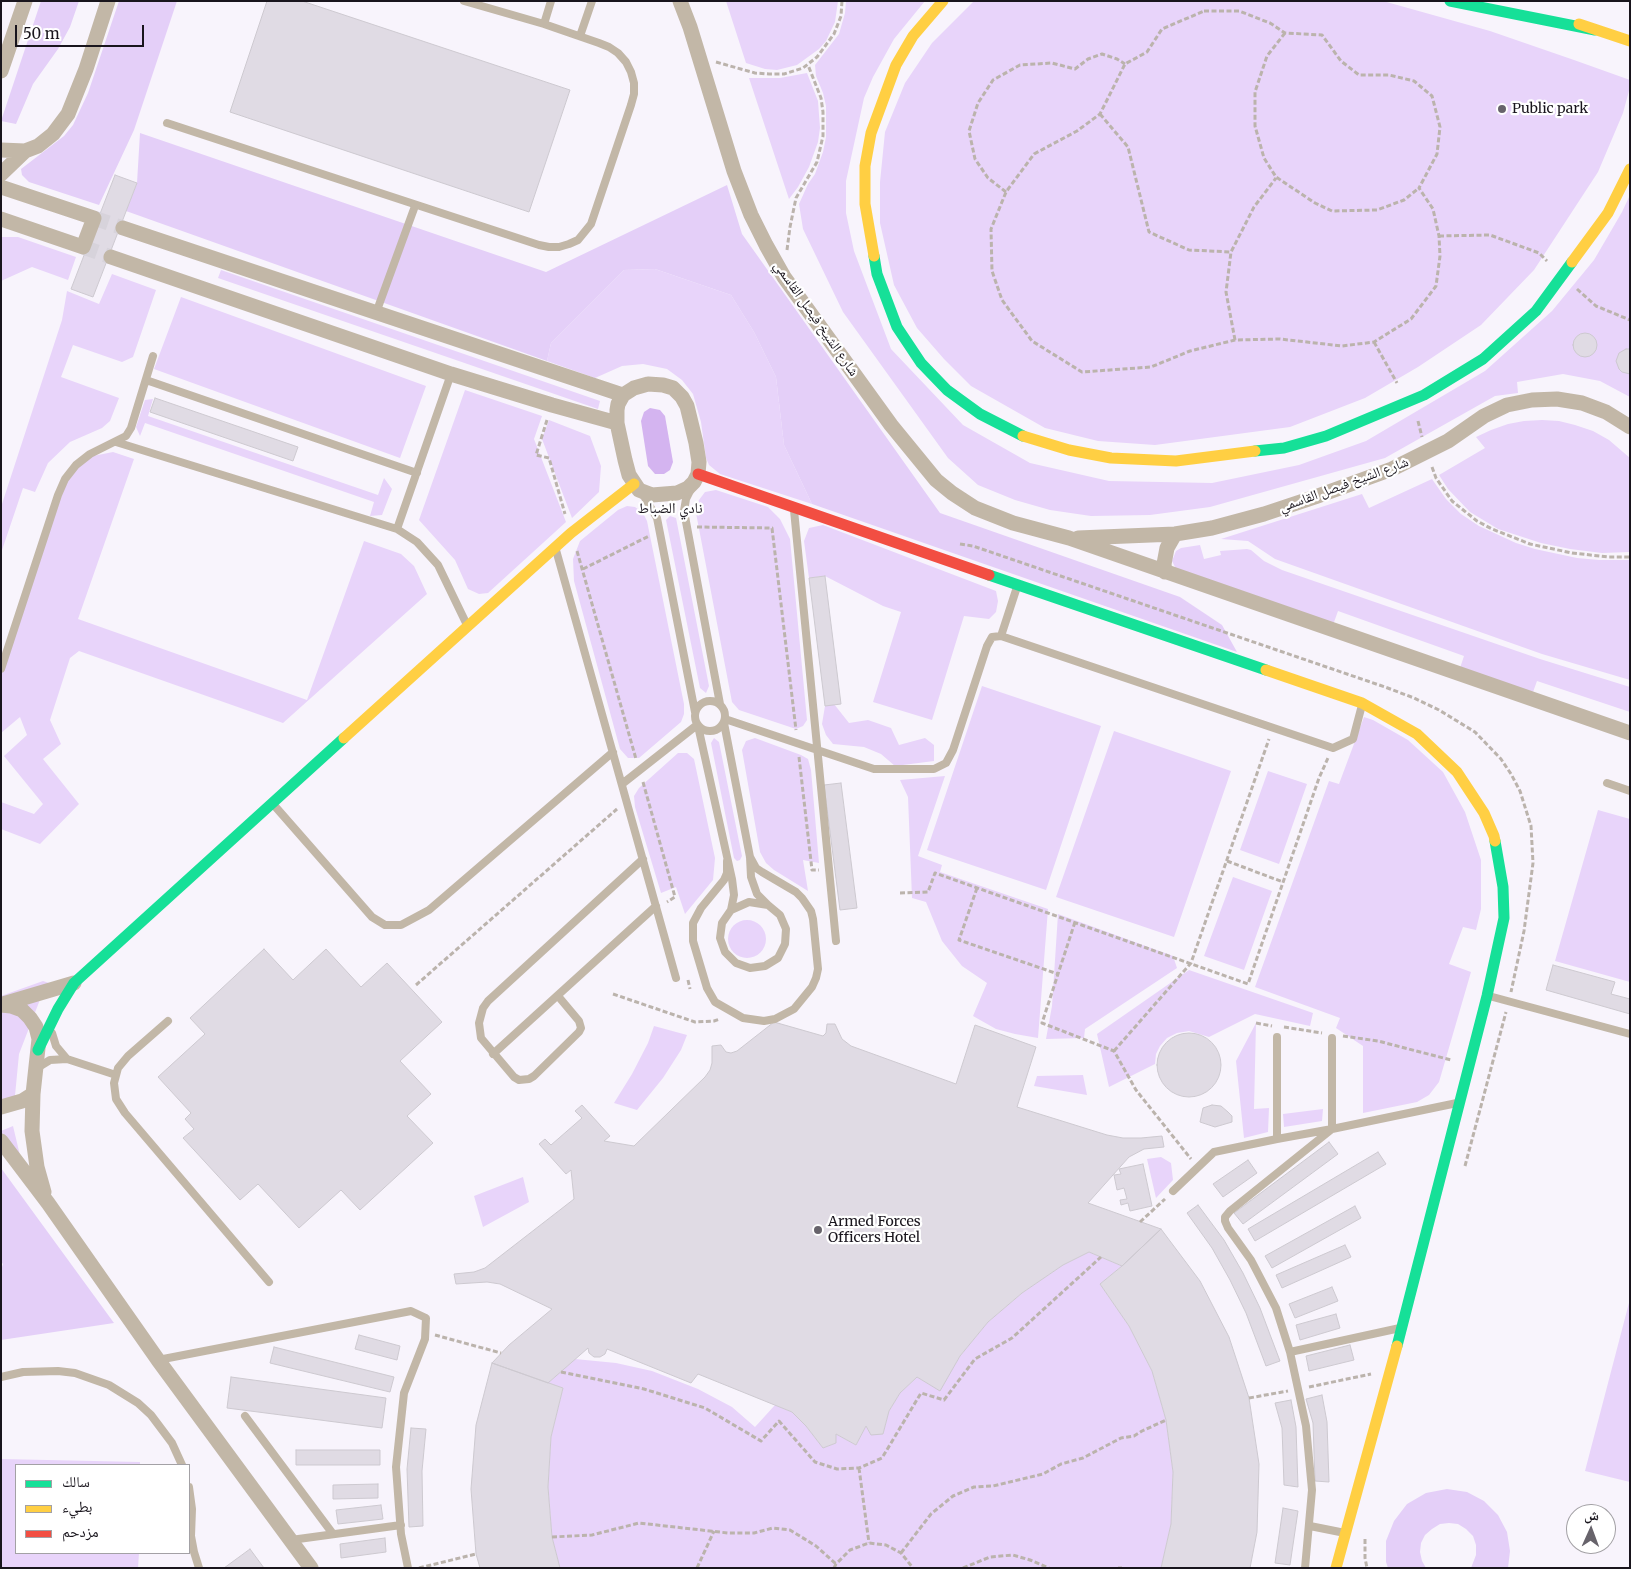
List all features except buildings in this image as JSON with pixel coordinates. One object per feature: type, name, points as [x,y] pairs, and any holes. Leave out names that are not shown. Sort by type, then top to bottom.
[{"type":"main road","points":[[943,1],[913,36],[896,65],[871,133],[865,166],[865,204],[877,274],[897,327],[921,364],[947,390],[980,414],[1023,436],[1069,450],[1111,458],[1176,461],[1284,448],[1326,436],[1424,395],[1483,359],[1536,311],[1608,213],[1630,169]]},
{"type":"main road","points":[[1450,1],[1595,30]]},
{"type":"main road","points":[[1523,4],[1630,42]]},
{"type":"main road","points":[[696,478],[794,508],[1362,703],[1417,734],[1457,772],[1484,812],[1494,836],[1503,887],[1504,918],[1487,996],[1458,1103],[1402,1328],[1336,1568]]},
{"type":"main road","points":[[38,1050],[51,1022],[74,983],[571,533],[637,487]]},
{"type":"street","points":[[1,71],[25,1]]},
{"type":"street","points":[[1,174],[25,152],[38,146],[53,134],[68,114],[108,1]]},
{"type":"street","name":"شارع الشيخ فيصل القاسمي","points":[[680,1],[736,178],[766,245],[784,277],[891,425],[936,480],[952,493],[975,508],[1013,523],[1069,538],[1630,733]]},
{"type":"street","points":[[1,150],[25,152]]},
{"type":"street","points":[[1,187],[94,218],[83,247],[1,219]]},
{"type":"street","points":[[123,228],[623,395]]},
{"type":"street","points":[[111,257],[451,374],[617,423]]},
{"type":"street","points":[[648,384],[672,388],[682,397],[687,406],[699,462],[696,478],[684,490],[669,494],[652,495],[637,487],[629,475],[617,423],[617,410],[623,395],[634,388],[648,384]]},
{"type":"street","name":"شارع الشيخ فيصل القاسمي","points":[[1069,538],[1175,534],[1212,528],[1264,514],[1316,498],[1392,469],[1448,441],[1484,416],[1507,405],[1532,400],[1557,398],[1574,401],[1606,412],[1630,427]]},
{"type":"street","points":[[1165,572],[1164,564],[1167,548],[1175,534]]},
{"type":"street","points":[[1,1005],[74,983]]},
{"type":"street","points":[[1,1005],[22,1010],[36,1027],[39,1039],[33,1094],[32,1131],[37,1167],[48,1202]]},
{"type":"street","points":[[1,1107],[22,1101],[33,1094]]},
{"type":"street","points":[[1,1140],[48,1202],[158,1360],[312,1568]]},
{"type":"lane","points":[[167,123],[415,206],[549,247],[559,247],[578,240],[591,224],[628,114],[634,94],[631,72],[626,62],[609,47],[544,24],[464,1]]},
{"type":"lane","points":[[544,24],[551,1]]},
{"type":"lane","points":[[580,36],[592,1]]},
{"type":"lane","points":[[376,313],[415,206]]},
{"type":"lane","points":[[1,669],[58,495],[65,479],[76,465],[90,454],[126,436],[131,428],[153,356]]},
{"type":"lane","points":[[397,529],[451,374]]},
{"type":"lane","points":[[146,380],[416,473]]},
{"type":"lane","points":[[116,442],[397,529],[417,542],[438,565],[467,626]]},
{"type":"lane","points":[[637,487],[657,518],[695,718],[734,895],[731,910],[722,923],[720,938],[725,952],[736,963],[750,968],[765,966],[778,958],[785,944],[786,929],[780,915],[757,894],[751,877],[750,856],[724,721],[724,711],[720,704],[684,511],[686,499],[696,478]]},
{"type":"lane","points":[[794,508],[836,941]]},
{"type":"lane","points":[[555,548],[676,978]]},
{"type":"lane","points":[[1001,636],[1018,585]]},
{"type":"lane","points":[[724,721],[874,769],[934,769],[946,764],[954,750],[987,646],[992,637],[1001,636],[1333,748],[1352,739],[1362,703]]},
{"type":"lane","points":[[695,712],[700,705],[708,701],[720,704]]},
{"type":"lane","points":[[698,726],[706,731],[714,731],[724,721]]},
{"type":"lane","points":[[622,784],[698,726]]},
{"type":"lane","points":[[272,803],[372,917],[385,925],[401,925],[429,910],[613,752]]},
{"type":"lane","points":[[1607,783],[1630,791]]},
{"type":"lane","points":[[727,861],[727,873],[724,880],[696,915],[692,932],[710,995],[715,1002],[733,1014],[748,1019],[764,1021],[784,1015],[794,1009],[812,987],[818,969],[814,919],[807,904],[796,892],[756,868],[750,856]]},
{"type":"lane","points":[[558,996],[578,1021],[581,1028],[576,1036],[534,1076],[524,1080],[514,1077],[494,1054],[479,1031],[480,1015],[488,1001],[643,859]]},
{"type":"lane","points":[[731,910],[749,902],[768,905]]},
{"type":"lane","points":[[494,1054],[656,906]]},
{"type":"lane","points":[[1487,996],[1630,1034]]},
{"type":"lane","points":[[51,1022],[56,1046],[67,1059]]},
{"type":"lane","points":[[168,1022],[128,1056],[118,1068],[114,1091],[120,1106],[269,1282]]},
{"type":"lane","points":[[1332,1036],[1332,1130]]},
{"type":"lane","points":[[1277,1037],[1277,1139]]},
{"type":"lane","points":[[36,1069],[50,1060],[67,1059],[116,1075]]},
{"type":"lane","points":[[1173,1191],[1214,1152],[1332,1130],[1458,1103]]},
{"type":"lane","points":[[1305,1568],[1312,1490],[1306,1426],[1290,1352],[1276,1308],[1252,1260],[1226,1224],[1225,1217],[1230,1211],[1332,1130]]},
{"type":"lane","points":[[158,1360],[410,1310],[426,1318],[425,1339],[404,1393],[396,1467],[401,1525],[408,1568]]},
{"type":"lane","points":[[1290,1352],[1402,1328]]},
{"type":"lane","points":[[1,1377],[23,1372],[58,1371],[84,1376],[109,1384],[124,1393],[151,1415],[172,1443],[182,1464]]},
{"type":"lane","points":[[245,1416],[333,1534]]},
{"type":"lane","points":[[190,1494],[192,1509],[191,1536],[199,1568]]},
{"type":"lane","points":[[291,1540],[401,1525]]},
{"type":"lane","points":[[1310,1526],[1346,1533]]},
{"type":"path","points":[[699,57],[739,69],[769,74],[793,72],[808,65],[817,57],[834,34],[840,16],[842,1]]},
{"type":"path","points":[[1285,33],[1267,56],[1255,92],[1255,126],[1264,158],[1276,178],[1315,203],[1332,211],[1377,210],[1404,200],[1419,188],[1437,154],[1440,127],[1432,96],[1414,81],[1389,75],[1359,75],[1341,61],[1322,35],[1285,33],[1270,23],[1239,11],[1204,11],[1162,29],[1147,52],[1125,64],[1100,114],[1076,131],[1034,154],[1006,192],[991,230],[992,271],[1002,300],[1032,340],[1082,372],[1151,367],[1190,351],[1235,340],[1280,339],[1342,346],[1374,342],[1411,319],[1436,286],[1440,256],[1439,236],[1433,209],[1419,188]]},
{"type":"path","points":[[1006,192],[988,178],[975,159],[969,130],[978,103],[993,80],[1020,65],[1052,64],[1075,69],[1088,59],[1102,54],[1125,64]]},
{"type":"path","points":[[787,254],[796,198],[817,162],[823,136],[821,98],[808,65]]},
{"type":"path","points":[[1100,114],[1128,147],[1149,232],[1190,250],[1231,252]]},
{"type":"path","points":[[1235,340],[1226,292],[1231,252],[1254,207],[1276,178]]},
{"type":"path","points":[[1439,236],[1490,235],[1539,253]]},
{"type":"path","points":[[1574,286],[1596,306],[1630,320]]},
{"type":"path","points":[[1374,342],[1394,378]]},
{"type":"path","points":[[552,405],[536,455],[549,458],[582,569],[675,897],[667,901],[669,910]]},
{"type":"path","points":[[1436,478],[1448,495],[1464,512],[1477,521],[1507,536],[1530,544],[1572,553],[1630,557]]},
{"type":"path","points":[[955,546],[964,544],[973,546],[1414,698],[1439,710],[1475,732],[1501,759],[1520,791],[1531,826],[1533,863],[1524,931],[1509,1002],[1465,1166]]},
{"type":"path","points":[[1114,1051],[1192,963],[1273,728]]},
{"type":"path","points":[[900,893],[928,892],[935,873],[1248,984],[1319,778],[1333,748]]},
{"type":"path","points":[[416,985],[626,801]]},
{"type":"path","points":[[1227,861],[1284,882]]},
{"type":"path","points":[[977,888],[959,940],[1058,974]]},
{"type":"path","points":[[1075,922],[1042,1023],[1114,1051],[1136,1090],[1198,1167]]},
{"type":"path","points":[[685,971],[690,989]]},
{"type":"path","points":[[613,994],[695,1022],[714,1021],[733,1014]]},
{"type":"path","points":[[1256,1023],[1324,1033]]},
{"type":"path","points":[[1332,1036],[1378,1041],[1491,1070]]},
{"type":"path","points":[[1140,1222],[1173,1191]]},
{"type":"path","points":[[561,1372],[644,1389],[705,1408],[761,1441],[779,1421],[815,1462],[837,1469],[859,1468],[882,1458],[921,1393],[944,1400],[975,1358],[1012,1338],[1101,1257]]},
{"type":"path","points":[[425,1332],[501,1352]]},
{"type":"path","points":[[1249,1398],[1391,1370]]},
{"type":"path","points":[[901,1553],[932,1514],[953,1496],[974,1487],[993,1486],[1043,1474],[1060,1464],[1083,1458],[1120,1438],[1134,1436],[1166,1420]]},
{"type":"path","points":[[859,1468],[869,1543]]},
{"type":"path","points":[[552,1537],[592,1535],[639,1523],[728,1533],[754,1533],[773,1528],[790,1530],[816,1546],[835,1566],[850,1550],[869,1543],[886,1545],[901,1553],[913,1568]]},
{"type":"path","points":[[697,1568],[714,1531]]},
{"type":"path","points":[[1366,1531],[1365,1551],[1367,1568]]},
{"type":"path","points":[[419,1568],[476,1554]]},
{"type":"path","points":[[963,1568],[990,1557],[1013,1555],[1049,1568]]},
{"type":"shaded area","points":[[41,1],[79,1],[70,27],[58,49],[33,84],[16,124],[1,121]]},
{"type":"shaded area","points":[[119,1],[177,1],[134,130],[99,205],[29,182],[22,175],[21,169],[64,136],[73,125],[88,93]]},
{"type":"shaded area","points":[[726,1],[838,1],[835,22],[826,41],[819,49],[797,65],[777,70],[765,69],[746,63]]},
{"type":"shaded area","points":[[846,1],[925,1],[894,39],[873,77],[864,98],[846,181],[846,213],[854,251],[891,349],[963,425],[1030,463],[1109,481],[1212,483],[1299,465],[1366,441],[1485,371],[1552,311],[1594,260],[1630,195],[1630,397],[1600,381],[1563,374],[1517,382],[1518,393],[1495,396],[1385,458],[1210,507],[1150,515],[1091,516],[1050,510],[1015,500],[978,485],[948,458],[843,312],[803,229],[799,204],[815,174],[826,137],[826,106],[816,76],[815,65],[839,34],[845,13]]},
{"type":"shaded area","points":[[974,1],[1383,1],[1490,31],[1574,60],[1630,80],[1630,87],[1623,113],[1598,172],[1534,270],[1481,325],[1418,367],[1365,398],[1290,427],[1155,445],[1098,441],[1045,428],[971,386],[917,328],[894,285],[880,223],[880,182],[885,132],[905,83],[932,43]]},
{"type":"shaded area","points":[[807,73],[818,101],[820,128],[818,142],[809,167],[789,199],[749,78],[780,78]]},
{"type":"shaded area","points":[[140,133],[546,272],[727,185],[742,234],[940,513],[1180,597],[1222,625],[1237,652],[812,504],[784,445],[776,377],[754,332],[731,295],[655,269],[624,270],[551,343],[547,361],[126,211],[137,183]]},
{"type":"shaded area","points":[[1,237],[18,237],[76,257],[68,280],[32,267],[1,281]]},
{"type":"shaded area","points":[[655,269],[731,295],[754,332],[776,377],[784,445],[812,504],[720,474],[709,465],[706,458],[701,422],[693,394],[682,380],[667,369],[643,364],[622,366],[595,378],[547,361],[551,343],[624,270]]},
{"type":"shaded area","points":[[221,270],[600,401],[598,409],[218,278]]},
{"type":"shaded area","points":[[112,274],[156,290],[133,357],[122,362],[73,345],[61,377],[119,398],[110,421],[102,428],[70,442],[48,463],[35,492],[23,488],[1,553],[1,507],[62,320],[67,291],[99,304]]},
{"type":"shaded area","points":[[181,297],[426,386],[400,458],[154,369]]},
{"type":"shaded area","points":[[465,390],[542,416],[534,439],[566,522],[488,593],[479,594],[468,589],[455,560],[419,520]]},
{"type":"shaded area","points":[[153,399],[148,416],[378,495],[384,478],[392,489],[382,515],[370,516],[374,502],[145,423],[140,436],[136,427],[145,400]]},
{"type":"shaded area","points":[[650,408],[660,410],[665,416],[673,462],[670,470],[664,474],[655,474],[648,466],[641,421],[644,412]]},
{"type":"shaded area","points":[[549,420],[590,436],[601,466],[599,492],[572,518],[542,439]]},
{"type":"shaded area","points":[[1542,420],[1559,421],[1593,431],[1609,440],[1630,458],[1630,552],[1602,553],[1570,549],[1541,543],[1498,529],[1470,512],[1448,489],[1439,475],[1485,448],[1476,437],[1508,424]]},
{"type":"shaded area","points":[[113,452],[134,459],[78,619],[307,700],[364,541],[401,554],[414,566],[427,594],[283,723],[79,651],[70,658],[50,720],[61,744],[43,759],[79,804],[40,844],[1,829],[1,802],[34,814],[43,804],[4,756],[27,735],[20,717],[1,733],[1,670],[64,485],[75,466],[93,456]]},
{"type":"shaded area","points":[[1432,479],[1446,499],[1461,514],[1479,526],[1516,543],[1577,558],[1630,560],[1630,680],[1542,654],[1275,559],[1248,541],[1221,539],[1362,494],[1369,508]]},
{"type":"shaded area","points":[[716,490],[768,507],[780,519],[790,539],[807,720],[803,726],[796,729],[739,710],[732,702],[696,513],[699,500],[705,492]]},
{"type":"shaded area","points":[[627,506],[635,507],[643,513],[647,521],[684,704],[684,714],[681,722],[639,758],[628,758],[620,749],[574,581],[573,559],[580,541],[618,510]]},
{"type":"shaded area","points":[[670,516],[676,518],[709,686],[706,693],[700,688],[666,520]]},
{"type":"shaded area","points":[[823,525],[996,591],[998,601],[996,612],[989,619],[964,616],[932,720],[873,702],[901,612],[883,606],[825,576],[809,578],[804,541],[809,528]]},
{"type":"shaded area","points":[[1200,545],[1204,559],[1221,555],[1220,551],[1251,550],[1264,561],[1282,570],[1540,659],[1630,687],[1630,712],[1537,681],[1533,692],[1460,668],[1464,656],[1338,611],[1333,625],[1176,569],[1172,561],[1176,551],[1181,548]]},
{"type":"shaded area","points":[[982,686],[1101,726],[1046,890],[927,850]]},
{"type":"shaded area","points":[[834,704],[849,723],[868,720],[891,728],[899,745],[925,738],[934,745],[934,761],[895,766],[881,754],[864,747],[833,744],[826,735],[822,724],[825,706]]},
{"type":"shaded area","points":[[1364,717],[1373,720],[1408,740],[1443,772],[1465,812],[1481,860],[1481,909],[1476,930],[1463,927],[1449,964],[1471,972],[1439,1082],[1429,1095],[1417,1102],[1363,1113],[1363,1046],[1336,1028],[1340,1018],[1255,987],[1329,781],[1339,784]]},
{"type":"shaded area","points":[[1114,731],[1231,771],[1174,937],[1056,897]]},
{"type":"shaded area","points":[[714,738],[719,742],[742,856],[737,861],[734,858],[711,743]]},
{"type":"shaded area","points":[[755,738],[808,759],[811,770],[819,863],[803,860],[808,891],[774,870],[766,863],[760,852],[742,750],[746,741]]},
{"type":"shaded area","points":[[678,753],[687,753],[694,759],[715,858],[713,880],[685,914],[676,887],[661,893],[635,807],[634,796],[639,788]]},
{"type":"shaded area","points":[[1268,771],[1307,784],[1279,864],[1240,850]]},
{"type":"shaded area","points":[[945,776],[918,856],[942,865],[940,872],[1048,909],[1038,1038],[996,1029],[973,1016],[987,983],[962,966],[942,941],[926,902],[912,898],[908,797],[900,780]]},
{"type":"shaded area","points":[[1598,810],[1630,819],[1630,982],[1555,961]]},
{"type":"shaded area","points":[[1233,877],[1272,891],[1244,970],[1204,956]]},
{"type":"shaded area","points":[[1058,914],[1173,956],[1177,968],[1085,1029],[1084,1038],[1046,1039],[1052,1006]]},
{"type":"shaded area","points":[[747,920],[761,925],[766,939],[761,953],[747,958],[733,953],[728,939],[733,925]]},
{"type":"shaded area","points":[[1189,970],[1313,1013],[1310,1026],[1255,1014],[1209,1037],[1189,1031],[1177,1033],[1167,1038],[1160,1046],[1156,1054],[1155,1064],[1109,1087],[1097,1034]]},
{"type":"shaded area","points":[[43,981],[49,983],[41,997],[19,1054],[14,1106],[1,1114],[1,996]]},
{"type":"shaded area","points":[[1256,1023],[1254,1109],[1269,1108],[1268,1132],[1244,1138],[1236,1061]]},
{"type":"shaded area","points":[[654,1026],[687,1035],[681,1050],[663,1078],[637,1110],[614,1103],[632,1074],[648,1043]]},
{"type":"shaded area","points":[[1083,1075],[1087,1095],[1034,1086],[1037,1076]]},
{"type":"shaded area","points":[[1323,1109],[1322,1121],[1284,1127],[1283,1114]]},
{"type":"shaded area","points":[[13,1126],[23,1168],[1,1139],[1,1131]]},
{"type":"shaded area","points":[[1161,1157],[1171,1163],[1173,1180],[1156,1198],[1147,1159]]},
{"type":"shaded area","points":[[1,1168],[114,1323],[1,1340],[1,1270],[3,1264],[1,1262]]},
{"type":"shaded area","points":[[523,1177],[529,1202],[483,1227],[474,1196]]},
{"type":"shaded area","points":[[1089,1252],[1122,1266],[1100,1284],[1129,1326],[1152,1371],[1166,1420],[1173,1472],[1171,1524],[1161,1568],[560,1568],[552,1537],[548,1487],[551,1437],[563,1388],[548,1383],[575,1359],[616,1363],[652,1371],[698,1389],[732,1407],[755,1427],[775,1405],[792,1412],[823,1448],[836,1443],[836,1434],[856,1445],[866,1426],[871,1434],[883,1434],[889,1411],[900,1393],[917,1377],[940,1390],[960,1356],[988,1322],[1022,1293],[1063,1265]]},
{"type":"shaded area","points":[[1630,1299],[1630,1482],[1585,1471]]},
{"type":"shaded area","points":[[1,1459],[140,1462],[140,1464],[15,1464],[15,1554],[139,1554],[138,1568],[1,1568]]},
{"type":"shaded area","points":[[1447,1489],[1467,1492],[1484,1501],[1498,1515],[1507,1532],[1510,1551],[1508,1568],[1471,1568],[1476,1555],[1476,1545],[1473,1536],[1458,1524],[1449,1523],[1440,1524],[1425,1535],[1421,1543],[1420,1552],[1426,1568],[1388,1568],[1386,1562],[1386,1541],[1394,1521],[1407,1504],[1426,1493]]},
{"type":"tunnel","points":[[94,218],[123,228]]},
{"type":"tunnel","points":[[83,247],[111,257]]},
{"type":"traffic: fast","points":[[1450,1],[1595,30]]},
{"type":"traffic: fast","points":[[874,256],[877,274],[897,327],[921,363],[947,390],[980,414],[1023,436]]},
{"type":"traffic: fast","points":[[1255,451],[1284,448],[1326,436],[1424,395],[1483,359],[1536,311],[1572,262]]},
{"type":"traffic: fast","points":[[989,575],[1266,670]]},
{"type":"traffic: fast","points":[[38,1050],[58,1009],[74,983],[344,738]]},
{"type":"traffic: fast","points":[[1397,1346],[1487,996],[1504,918],[1503,887],[1495,841]]},
{"type":"traffic: slow","points":[[874,256],[865,204],[865,166],[871,133],[896,65],[913,36],[943,1]]},
{"type":"traffic: slow","points":[[1579,24],[1630,41]]},
{"type":"traffic: slow","points":[[1572,262],[1608,213],[1630,169]]},
{"type":"traffic: slow","points":[[1023,436],[1069,450],[1111,458],[1176,461],[1255,451]]},
{"type":"traffic: slow","points":[[344,738],[571,533],[634,484]]},
{"type":"traffic: slow","points":[[1266,670],[1362,703],[1417,734],[1457,772],[1484,813],[1495,841]]},
{"type":"traffic: slow","points":[[1336,1568],[1397,1346]]},
{"type":"traffic: jam","points":[[698,474],[989,575]]},
{"type":"place","name":"Public park","points":[[1502,109]]},
{"type":"place","name":"Armed Forces Officers Hotel","points":[[818,1230]]},
{"type":"district","name":"نادي الضباط","points":[[670,509]]}]
